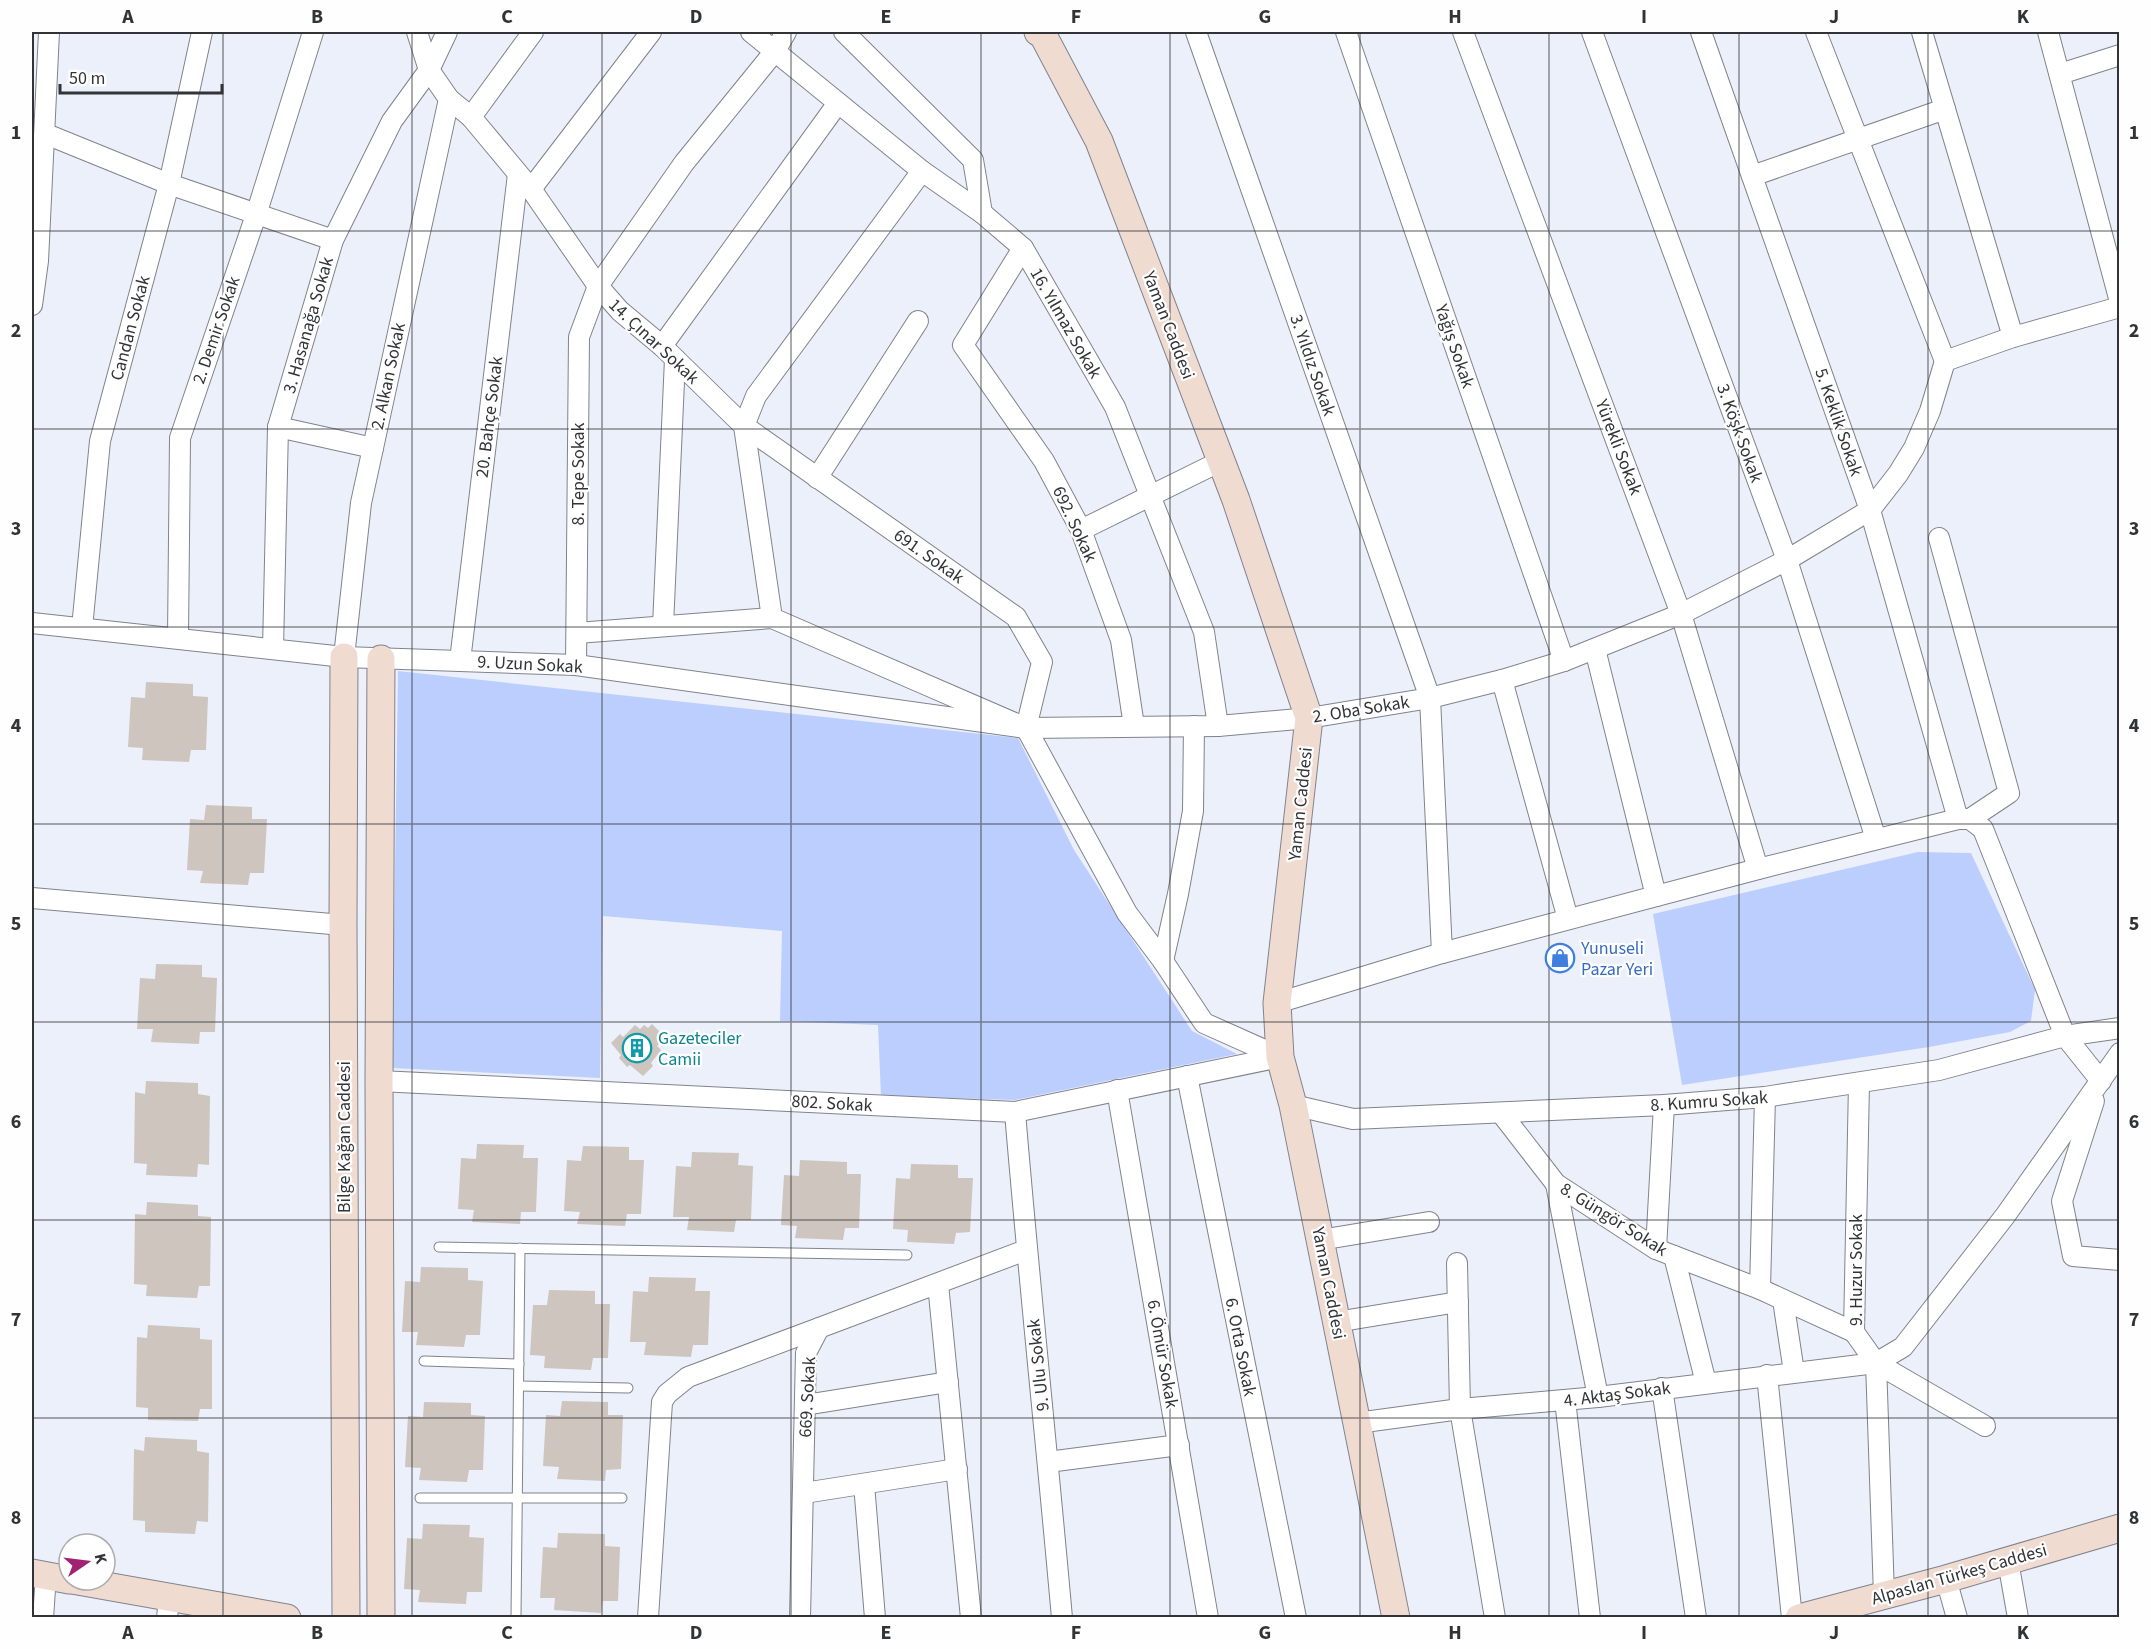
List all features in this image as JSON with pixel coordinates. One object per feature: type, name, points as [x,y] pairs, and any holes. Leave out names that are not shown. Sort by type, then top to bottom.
[{"type":"main road","name":"Yaman Caddesi","points":[[1044,33],[1099,141],[1236,500],[1309,718],[1277,1003],[1280,1057],[1293,1105],[1396,1617]]},
{"type":"main road","name":"Bilge Kağan Caddesi","points":[[344,657],[346,1617]]},
{"type":"main road","name":"Bilge Kağan Caddesi","points":[[381,659],[379,1081],[381,1617]]},
{"type":"main road","name":"Alpaslan Türkeş Caddesi","points":[[1799,1617],[1946,1579],[2120,1528]]},
{"type":"main road","points":[[54,1577],[168,1607],[287,1617]]},
{"type":"street","points":[[32,305],[39,261],[49,32]]},
{"type":"street","name":"Candan Sokak","points":[[82,628],[100,441],[169,184],[202,32]]},
{"type":"street","name":"2. Demir Sokak","points":[[178,638],[180,438],[256,215],[313,32]]},
{"type":"street","name":"14. Çınar Sokak","points":[[417,32],[429,70],[449,99],[471,117],[531,189],[598,286],[620,311],[669,353],[744,426]]},
{"type":"street","name":"3. Hasanağa Sokak","points":[[273,649],[278,428],[333,240],[393,121],[429,70],[447,32]]},
{"type":"street","points":[[471,117],[533,32]]},
{"type":"street","points":[[531,189],[651,32]]},
{"type":"street","name":"16. Yılmaz Sokak","points":[[751,32],[922,171],[982,213],[1023,248],[1115,408],[1204,632],[1218,726]]},
{"type":"street","name":"8. Tepe Sokak","points":[[576,665],[579,337],[598,286],[684,163],[775,51],[786,32]]},
{"type":"street","points":[[844,32],[973,160],[982,213]]},
{"type":"street","name":"3. Yıldız Sokak","points":[[1196,32],[1430,698],[1442,953]]},
{"type":"street","name":"Yağış Sokak","points":[[1346,32],[1564,661]]},
{"type":"street","name":"3. Köşk Sokak","points":[[1592,32],[1786,560],[1876,839]]},
{"type":"street","name":"5. Keklik Sokak","points":[[1701,32],[1870,510],[1964,819]]},
{"type":"street","points":[[1816,32],[1945,361],[1930,411],[1914,448],[1898,474],[1870,510]]},
{"type":"street","points":[[1922,32],[2013,337]]},
{"type":"street","points":[[2048,32],[2120,302]]},
{"type":"street","name":"Yürekli Sokak","points":[[1470,33],[1681,614],[1758,869]]},
{"type":"street","points":[[2060,74],[2120,55]]},
{"type":"street","name":"2. Alkan Sokak","points":[[344,657],[361,503],[449,99]]},
{"type":"street","points":[[663,626],[669,353],[838,103]]},
{"type":"street","points":[[1752,176],[1945,109]]},
{"type":"street","points":[[46,134],[169,184],[333,240]]},
{"type":"street","points":[[772,618],[744,426],[756,396],[922,171]]},
{"type":"street","name":"20. Bahçe Sokak","points":[[460,661],[518,174]]},
{"type":"street","name":"692. Sokak","points":[[1023,248],[963,345],[1044,461],[1081,530],[1121,640],[1134,726]]},
{"type":"street","points":[[1945,361],[2013,337],[2120,307]]},
{"type":"street","points":[[817,478],[918,321]]},
{"type":"street","name":"691. Sokak","points":[[744,426],[1016,617],[1042,662],[1026,728]]},
{"type":"street","points":[[278,428],[373,448]]},
{"type":"street","points":[[1081,530],[1221,461]]},
{"type":"street","name":"2. Oba Sokak","points":[[1026,728],[1218,726],[1309,718],[1430,698],[1502,680],[1564,661],[1681,614],[1786,560],[1870,510]]},
{"type":"street","points":[[1277,1003],[1442,953],[1568,919],[1876,839],[1964,819],[2009,793],[1939,538]]},
{"type":"street","points":[[577,633],[772,618],[1026,728],[1127,913],[1163,961],[1204,1023],[1280,1057]]},
{"type":"street","name":"9. Uzun Sokak","points":[[32,623],[344,657],[576,665],[1026,728]]},
{"type":"street","points":[[1595,649],[1656,896]]},
{"type":"street","points":[[1502,680],[1568,919]]},
{"type":"street","points":[[1163,961],[1193,811],[1194,726]]},
{"type":"street","points":[[1964,819],[1983,829],[2065,1036],[2101,1081]]},
{"type":"street","points":[[32,898],[343,926]]},
{"type":"street","name":"8. Kumru Sokak","points":[[1293,1105],[1353,1119],[1664,1105],[1766,1097],[1940,1070],[2065,1036],[2120,1028]]},
{"type":"street","points":[[1876,1363],[1903,1347],[2005,1216],[2120,1053]]},
{"type":"street","name":"802. Sokak","points":[[379,1081],[1015,1112],[1280,1057]]},
{"type":"street","name":"6. Orta Sokak","points":[[1187,1076],[1296,1617]]},
{"type":"street","points":[[2101,1081],[2062,1201],[2073,1256],[2120,1260]]},
{"type":"street","name":"9. Huzur Sokak","points":[[1859,1083],[1854,1332],[1876,1363]]},
{"type":"street","name":"6. Ömür Sokak","points":[[1117,1090],[1208,1617]]},
{"type":"street","points":[[1760,1289],[1766,1097]]},
{"type":"street","points":[[1656,1249],[1664,1105]]},
{"type":"street","name":"9. Ulu Sokak","points":[[1015,1112],[1026,1250],[1062,1617]]},
{"type":"street","name":"8. Güngör Sokak","points":[[1501,1113],[1556,1184],[1656,1249],[1760,1289],[1854,1332]]},
{"type":"street","points":[[1556,1184],[1598,1397]]},
{"type":"street","points":[[1320,1240],[1429,1222]]},
{"type":"street","points":[[648,1617],[662,1402],[667,1394],[688,1377],[1026,1250]]},
{"type":"street","points":[[1674,1256],[1706,1383]]},
{"type":"street","points":[[1457,1263],[1460,1410],[1495,1617]]},
{"type":"street","points":[[938,1284],[971,1617]]},
{"type":"street","points":[[1783,1300],[1794,1372]]},
{"type":"street","points":[[1336,1322],[1458,1302]]},
{"type":"street","name":"669. Sokak","points":[[800,1617],[806,1353],[819,1328]]},
{"type":"street","points":[[1876,1363],[1985,1426]]},
{"type":"street","points":[[1876,1363],[1884,1595]]},
{"type":"street","name":"4. Aktaş Sokak","points":[[1357,1423],[1460,1410],[1598,1397],[1876,1363]]},
{"type":"street","points":[[1767,1375],[1792,1617]]},
{"type":"street","points":[[805,1405],[948,1382]]},
{"type":"street","points":[[1662,1388],[1696,1617]]},
{"type":"street","points":[[1565,1400],[1590,1617]]},
{"type":"street","points":[[1048,1462],[1179,1445]]},
{"type":"street","points":[[804,1493],[957,1470]]},
{"type":"street","points":[[864,1484],[875,1617]]},
{"type":"street","points":[[2008,1561],[2018,1617]]},
{"type":"street","points":[[43,1617],[54,1577]]},
{"type":"street","points":[[1946,1579],[1957,1617]]},
{"type":"lane","points":[[439,1247],[907,1255]]},
{"type":"lane","points":[[516,1617],[520,1248]]},
{"type":"lane","points":[[424,1361],[519,1364]]},
{"type":"lane","points":[[519,1386],[628,1388]]},
{"type":"lane","points":[[420,1498],[622,1498]]},
{"type":"shaded area","points":[[398,671],[1018,738],[1074,850],[1192,1031],[1237,1054],[1015,1100],[881,1096],[878,1025],[780,1021],[782,931],[603,916],[600,1078],[392,1068]]},
{"type":"shaded area","points":[[1918,852],[1971,853],[2035,990],[2031,1021],[2010,1032],[1929,1047],[1682,1085],[1653,914]]},
{"type":"building","points":[[146,682],[193,684],[193,696],[208,697],[206,750],[191,750],[189,762],[142,760],[143,748],[128,747],[131,697],[145,698]]},
{"type":"building","points":[[206,805],[252,807],[252,819],[267,819],[264,873],[250,873],[248,885],[200,883],[203,871],[187,870],[190,819],[204,820]]},
{"type":"building","points":[[156,964],[202,965],[202,977],[217,978],[215,1032],[200,1032],[199,1044],[151,1042],[153,1029],[137,1029],[140,978],[155,979]]},
{"type":"building","name":"Gazeteciler Camii","points":[[652,1024],[661,1033],[657,1038],[661,1041],[657,1046],[661,1050],[651,1063],[653,1066],[643,1076],[630,1065],[627,1067],[611,1043],[620,1034],[623,1037],[635,1025],[640,1029],[644,1025],[648,1028]]},
{"type":"building","points":[[146,1081],[198,1083],[198,1094],[210,1096],[209,1165],[198,1164],[197,1177],[146,1175],[147,1164],[134,1163],[135,1092],[145,1094]]},
{"type":"building","points":[[477,1144],[524,1145],[523,1158],[538,1158],[536,1212],[521,1212],[520,1224],[472,1222],[474,1210],[458,1209],[461,1158],[476,1159]]},
{"type":"building","points":[[583,1146],[629,1147],[629,1160],[644,1160],[641,1214],[627,1214],[625,1226],[577,1224],[580,1212],[564,1211],[567,1160],[581,1161]]},
{"type":"building","points":[[692,1152],[739,1153],[738,1165],[753,1166],[751,1220],[736,1220],[734,1232],[687,1230],[689,1217],[673,1217],[676,1166],[691,1167]]},
{"type":"building","points":[[800,1160],[847,1162],[847,1174],[861,1174],[859,1228],[845,1228],[843,1240],[795,1238],[797,1226],[781,1225],[784,1175],[799,1176]]},
{"type":"building","points":[[911,1164],[958,1165],[958,1178],[973,1178],[970,1232],[956,1233],[954,1244],[907,1242],[908,1230],[893,1229],[896,1178],[910,1179]]},
{"type":"building","points":[[147,1202],[198,1205],[198,1216],[211,1217],[210,1286],[199,1286],[197,1298],[146,1296],[147,1285],[134,1284],[135,1214],[146,1215]]},
{"type":"building","points":[[421,1267],[468,1268],[468,1280],[483,1281],[480,1335],[466,1335],[464,1347],[416,1345],[418,1332],[402,1332],[405,1281],[420,1282]]},
{"type":"building","points":[[649,1277],[696,1278],[695,1291],[710,1291],[708,1345],[693,1345],[691,1357],[644,1355],[646,1342],[630,1342],[633,1291],[648,1292]]},
{"type":"building","points":[[549,1290],[595,1291],[595,1304],[610,1304],[608,1358],[593,1358],[591,1370],[544,1368],[545,1356],[530,1355],[533,1305],[547,1305]]},
{"type":"building","points":[[148,1325],[200,1328],[200,1339],[212,1340],[212,1409],[200,1409],[198,1421],[148,1420],[148,1408],[136,1407],[137,1337],[147,1338]]},
{"type":"building","points":[[562,1401],[608,1402],[608,1415],[623,1415],[621,1469],[606,1470],[605,1481],[557,1479],[559,1467],[543,1466],[546,1415],[560,1416]]},
{"type":"building","points":[[424,1402],[471,1403],[471,1415],[485,1416],[483,1470],[469,1470],[467,1482],[419,1480],[421,1468],[405,1467],[408,1416],[423,1417]]},
{"type":"building","points":[[145,1437],[197,1440],[197,1451],[209,1453],[208,1522],[197,1521],[195,1534],[145,1532],[145,1521],[133,1520],[134,1449],[144,1451]]},
{"type":"building","points":[[423,1524],[470,1525],[469,1537],[484,1538],[482,1592],[467,1592],[466,1604],[418,1602],[420,1590],[404,1589],[407,1538],[422,1539]]},
{"type":"building","points":[[558,1533],[605,1534],[605,1546],[620,1547],[618,1601],[603,1601],[601,1613],[554,1610],[555,1598],[540,1598],[543,1547],[557,1548]]},
{"type":"place","name":"Yunuseli Pazar Yeri","points":[[1560,958]]},
{"type":"place","name":"Gazeteciler Camii","points":[[637,1048]]}]
